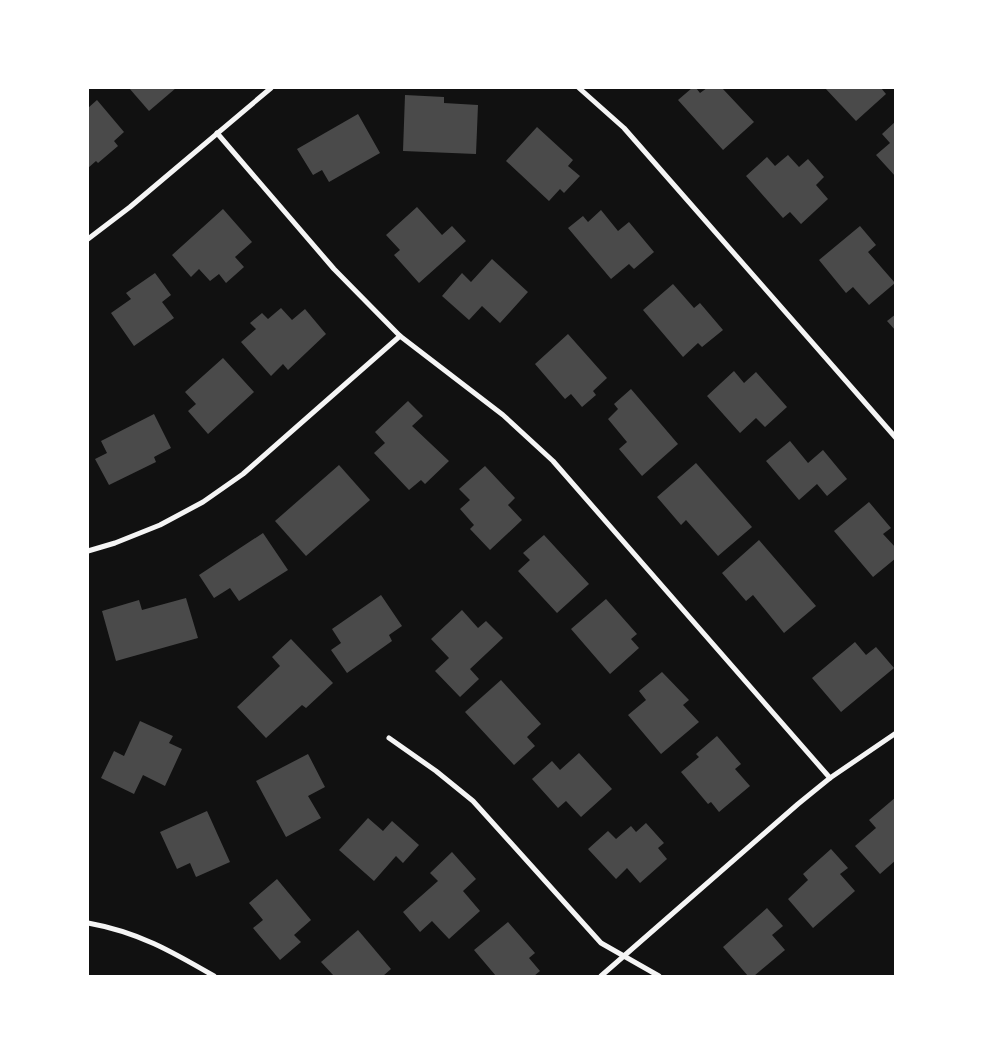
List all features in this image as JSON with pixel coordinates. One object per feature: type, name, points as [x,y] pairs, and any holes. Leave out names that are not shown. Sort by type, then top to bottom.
[{"type":"street","points":[[88,239],[130,208],[271,88]]},
{"type":"street","points":[[579,88],[624,128],[896,438]]},
{"type":"street","points":[[217,133],[334,269],[400,336],[503,415],[553,461],[830,778]]},
{"type":"street","points":[[88,551],[115,543],[160,525],[203,502],[243,474],[400,336]]},
{"type":"street","points":[[601,976],[830,778],[896,733]]},
{"type":"street","points":[[389,738],[436,771],[473,801],[602,943],[623,957],[659,976]]},
{"type":"street","points":[[88,923],[123,931],[166,948],[214,976]]},
{"type":"building","points":[[129,88],[176,88],[149,111]]},
{"type":"building","points":[[692,88],[696,88],[700,93],[707,88],[722,88],[754,122],[723,150],[678,100]]},
{"type":"building","points":[[825,88],[881,88],[886,94],[856,121]]},
{"type":"building","points":[[405,95],[444,97],[444,103],[478,105],[476,154],[403,151]]},
{"type":"building","points":[[97,100],[124,132],[114,141],[118,146],[98,163],[96,161],[88,168],[88,108]]},
{"type":"building","points":[[358,114],[380,153],[329,182],[322,170],[313,175],[297,149]]},
{"type":"building","points":[[896,121],[896,177],[876,155],[890,143],[882,134]]},
{"type":"building","points":[[537,127],[573,160],[568,166],[580,176],[564,193],[560,189],[549,201],[506,161]]},
{"type":"building","points":[[788,155],[799,167],[808,159],[824,177],[816,185],[828,199],[801,224],[790,212],[783,218],[746,176],[767,157],[775,166]]},
{"type":"building","points":[[417,207],[442,235],[452,226],[466,241],[419,283],[394,255],[400,250],[386,235]]},
{"type":"building","points":[[223,209],[252,242],[235,257],[244,267],[226,283],[219,274],[210,281],[199,269],[191,277],[172,255]]},
{"type":"building","points":[[601,210],[618,231],[629,222],[654,252],[634,269],[629,264],[611,279],[568,228],[583,216],[588,222]]},
{"type":"building","points":[[860,226],[876,245],[868,252],[895,283],[869,305],[853,287],[846,293],[819,260]]},
{"type":"building","points":[[492,259],[528,292],[500,323],[482,306],[469,320],[442,296],[462,273],[471,282]]},
{"type":"building","points":[[155,273],[171,295],[162,302],[174,318],[134,346],[111,313],[131,299],[126,293]]},
{"type":"building","points":[[673,284],[694,308],[700,303],[723,330],[702,347],[698,343],[683,357],[643,310]]},
{"type":"building","points":[[281,308],[292,320],[305,309],[326,334],[288,370],[283,364],[271,376],[241,342],[256,329],[250,323],[262,313],[268,319]]},
{"type":"building","points":[[896,314],[896,331],[887,321]]},
{"type":"building","points":[[568,334],[607,378],[593,391],[596,395],[582,407],[571,394],[565,399],[535,364]]},
{"type":"building","points":[[223,358],[254,392],[208,434],[188,411],[196,404],[185,392]]},
{"type":"building","points":[[734,371],[744,383],[756,372],[787,407],[765,427],[756,418],[740,433],[707,396]]},
{"type":"building","points":[[631,389],[678,444],[642,476],[619,449],[627,442],[608,419],[618,409],[614,404]]},
{"type":"building","points":[[408,401],[423,416],[412,426],[449,461],[425,484],[421,480],[409,490],[374,453],[385,443],[375,432]]},
{"type":"building","points":[[154,414],[171,448],[154,457],[156,462],[109,485],[95,459],[107,453],[101,441]]},
{"type":"building","points":[[790,441],[808,463],[823,450],[847,479],[827,496],[817,484],[799,500],[766,461]]},
{"type":"building","points":[[696,463],[752,527],[718,556],[686,520],[681,525],[657,497]]},
{"type":"building","points":[[339,465],[370,500],[306,556],[275,521]]},
{"type":"building","points":[[485,466],[515,498],[508,505],[522,520],[490,550],[470,529],[474,525],[460,509],[470,500],[459,489]]},
{"type":"building","points":[[869,502],[891,528],[883,534],[896,548],[896,558],[873,577],[834,531]]},
{"type":"building","points":[[263,533],[288,570],[239,601],[230,588],[214,598],[199,575]]},
{"type":"building","points":[[544,535],[589,584],[557,613],[518,571],[530,560],[523,553]]},
{"type":"building","points":[[759,540],[816,606],[784,633],[753,595],[746,601],[722,573]]},
{"type":"building","points":[[381,595],[402,626],[389,635],[392,641],[347,673],[331,650],[341,643],[332,629]]},
{"type":"building","points":[[186,598],[198,638],[116,661],[102,611],[139,600],[142,610]]},
{"type":"building","points":[[606,599],[637,634],[631,639],[639,648],[610,674],[571,629]]},
{"type":"building","points":[[462,610],[478,628],[486,621],[503,638],[470,669],[479,679],[460,697],[435,671],[449,658],[431,639]]},
{"type":"building","points":[[291,639],[333,683],[306,708],[302,705],[266,738],[237,707],[280,666],[272,657]]},
{"type":"building","points":[[855,642],[866,655],[876,647],[894,668],[841,712],[812,678]]},
{"type":"building","points":[[662,672],[689,700],[683,705],[699,722],[661,754],[628,715],[646,700],[639,691]]},
{"type":"building","points":[[501,680],[541,724],[527,737],[535,746],[514,765],[465,712]]},
{"type":"building","points":[[140,721],[173,736],[169,743],[182,749],[165,786],[143,775],[134,794],[101,778],[114,751],[124,756]]},
{"type":"building","points":[[717,736],[741,764],[735,769],[750,786],[719,812],[711,802],[708,804],[681,772],[699,757],[696,754]]},
{"type":"building","points":[[579,753],[612,789],[581,817],[566,801],[558,808],[532,779],[552,761],[560,770]]},
{"type":"building","points":[[308,754],[325,787],[308,796],[321,818],[286,837],[256,781]]},
{"type":"building","points":[[896,797],[896,860],[880,874],[855,846],[876,828],[869,820]]},
{"type":"building","points":[[207,811],[230,862],[196,877],[190,863],[177,869],[160,832]]},
{"type":"building","points":[[368,818],[383,831],[392,821],[419,845],[403,863],[396,856],[374,881],[339,850]]},
{"type":"building","points":[[646,823],[664,843],[658,848],[667,859],[640,883],[627,868],[616,879],[588,849],[608,831],[616,839],[631,826],[636,832]]},
{"type":"building","points":[[831,849],[848,868],[840,874],[855,891],[813,928],[788,899],[808,880],[803,874]]},
{"type":"building","points":[[452,852],[476,879],[463,891],[480,911],[449,939],[432,921],[420,932],[403,912],[438,881],[430,873]]},
{"type":"building","points":[[277,879],[311,920],[294,935],[301,942],[280,960],[253,928],[263,920],[249,903]]},
{"type":"building","points":[[767,908],[783,926],[772,935],[785,950],[754,976],[748,976],[723,947]]},
{"type":"building","points":[[508,922],[535,953],[529,958],[540,971],[534,976],[496,976],[474,950]]},
{"type":"building","points":[[358,930],[391,969],[383,976],[334,976],[321,962]]}]
